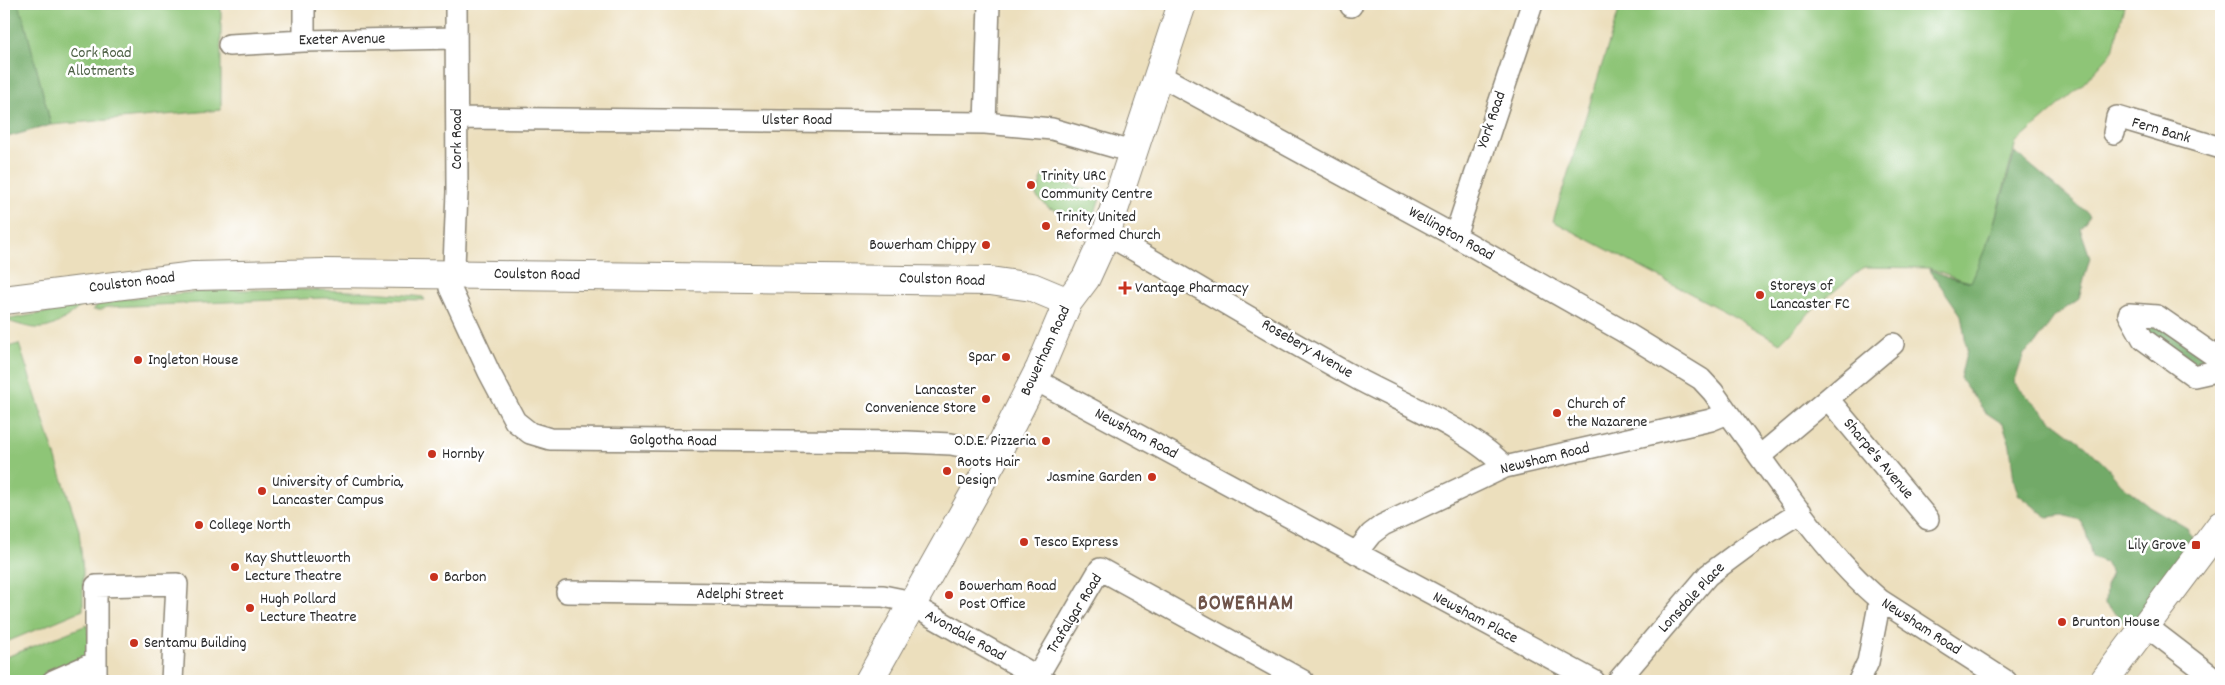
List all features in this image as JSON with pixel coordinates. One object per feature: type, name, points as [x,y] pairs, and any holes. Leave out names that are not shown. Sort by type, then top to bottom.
[{"type":"street","points":[[304,4],[304,41]]},
{"type":"street","name":"Cork Road","points":[[452,274],[457,192],[456,4]]},
{"type":"street","points":[[985,123],[989,4]]},
{"type":"street","name":"Bowerham Road","points":[[869,681],[997,453],[1034,379],[1068,302],[1086,278],[1106,234],[1182,4]]},
{"type":"street","name":"York Road","points":[[1455,236],[1532,4]]},
{"type":"street","name":"Exeter Avenue","points":[[228,45],[304,41],[456,38]]},
{"type":"street","name":"Wellington Road","points":[[1159,75],[1455,236],[1621,330],[1700,379],[1713,392],[1728,413]]},
{"type":"street","name":"Fern Bank","points":[[2114,133],[2117,117],[2221,148]]},
{"type":"street","name":"Ulster Road","points":[[458,118],[985,123],[1052,129],[1132,152]]},
{"type":"street","name":"Rosebery Avenue","points":[[1106,234],[1356,378],[1459,433],[1497,459],[1505,467]]},
{"type":"street","name":"Coulston Road","points":[[4,300],[194,276],[452,274],[990,281],[1032,287],[1068,302]]},
{"type":"street","name":"Golgotha Road","points":[[452,274],[450,288],[489,372],[515,421],[530,433],[550,439],[907,442],[951,444],[997,453]]},
{"type":"street","points":[[1760,456],[1893,344]]},
{"type":"street","name":"Newsham Road","points":[[1034,379],[1356,553],[1370,534],[1383,525],[1505,467],[1711,420],[1728,413],[1801,512],[1862,585],[1880,600],[2006,681]]},
{"type":"street","name":"Sharpe's Avenue","points":[[1828,399],[1928,518]]},
{"type":"street","name":"Lonsdale Place","points":[[1618,681],[1708,575],[1754,541],[1801,512]]},
{"type":"street","points":[[2104,681],[2221,525]]},
{"type":"street","name":"Newsham Place","points":[[1356,553],[1594,681]]},
{"type":"street","name":"Trafalgar Road","points":[[1041,679],[1100,568],[1303,681]]},
{"type":"street","points":[[53,681],[96,672],[96,586],[176,584],[172,681]]},
{"type":"street","name":"Adelphi Street","points":[[567,592],[883,596],[902,600],[911,605]]},
{"type":"street","points":[[1859,681],[1868,662],[1880,600]]},
{"type":"street","name":"Avondale Road","points":[[911,605],[1041,679]]},
{"type":"street","points":[[2145,626],[2218,681]]},
{"type":"green space","name":"Cork Road Allotments","points":[[4,4],[221,4],[221,110],[51,125],[24,20]]},
{"type":"green space","points":[[4,4],[18,4],[24,19],[51,125],[4,138]]},
{"type":"green space","points":[[1621,4],[2112,4],[2124,6],[2113,51],[2080,87],[2016,143],[1990,237],[1971,283],[1929,268],[1864,267],[1817,305],[1780,343],[1733,316],[1553,221]]},
{"type":"green space","points":[[2015,152],[2090,215],[2080,228],[2090,257],[2079,299],[2055,316],[2035,344],[2024,354],[2014,383],[2049,418],[2086,446],[2121,484],[2149,506],[2187,528],[2196,540],[2132,625],[2122,621],[2105,604],[2106,586],[2112,573],[2105,562],[2092,557],[2086,532],[2080,520],[2063,515],[2047,517],[2018,494],[2014,481],[2010,445],[2003,424],[1985,412],[1960,378],[1967,350],[1961,315],[1929,269],[1945,276],[1971,282],[1990,237]]},
{"type":"green space","points":[[1043,175],[1101,195],[1092,221],[1049,208],[1036,196]]},
{"type":"green space","points":[[219,290],[346,291],[398,294],[423,297],[425,300],[322,298],[107,307],[101,310],[93,310],[100,301]]},
{"type":"green space","points":[[81,306],[61,321],[45,328],[28,327],[5,320]]},
{"type":"green space","points":[[2145,324],[2156,324],[2203,356],[2206,367],[2193,368],[2148,335]]},
{"type":"green space","points":[[19,344],[79,530],[83,572],[83,610],[4,643],[4,348]]},
{"type":"green space","points":[[87,625],[91,656],[37,681],[4,681],[4,658]]},
{"type":"place","name":"Trinity URC Community Centre","points":[[1031,185]]},
{"type":"place","name":"Trinity United Reformed Church","points":[[1046,226]]},
{"type":"place","name":"Bowerham Chippy","points":[[986,245]]},
{"type":"place","name":"Vantage Pharmacy","points":[[1125,288]]},
{"type":"place","name":"Storeys of Lancaster FC","points":[[1760,295]]},
{"type":"place","name":"Spar","points":[[1006,357]]},
{"type":"place","name":"Ingleton House","points":[[138,360]]},
{"type":"place","name":"Lancaster Convenience Store","points":[[986,399]]},
{"type":"place","name":"Church of the Nazarene","points":[[1557,413]]},
{"type":"place","name":"O.D.E. Pizzeria","points":[[1046,441]]},
{"type":"place","name":"Hornby","points":[[432,454]]},
{"type":"place","name":"Roots Hair Design","points":[[947,471]]},
{"type":"place","name":"Jasmine Garden","points":[[1152,477]]},
{"type":"place","name":"University of Cumbria, Lancaster Campus","points":[[262,491]]},
{"type":"place","name":"College North","points":[[199,525]]},
{"type":"place","name":"Tesco Express","points":[[1024,542]]},
{"type":"place","name":"Lily Grove","points":[[2196,545]]},
{"type":"place","name":"Kay Shuttleworth Lecture Theatre","points":[[235,567]]},
{"type":"place","name":"Barbon","points":[[434,577]]},
{"type":"place","name":"Bowerham Road Post Office","points":[[949,595]]},
{"type":"place","name":"Hugh Pollard Lecture Theatre","points":[[250,608]]},
{"type":"place","name":"Brunton House","points":[[2062,622]]},
{"type":"place","name":"Sentamu Building","points":[[134,643]]},
{"type":"district","name":"BOWERHAM","points":[[1246,605]]}]
